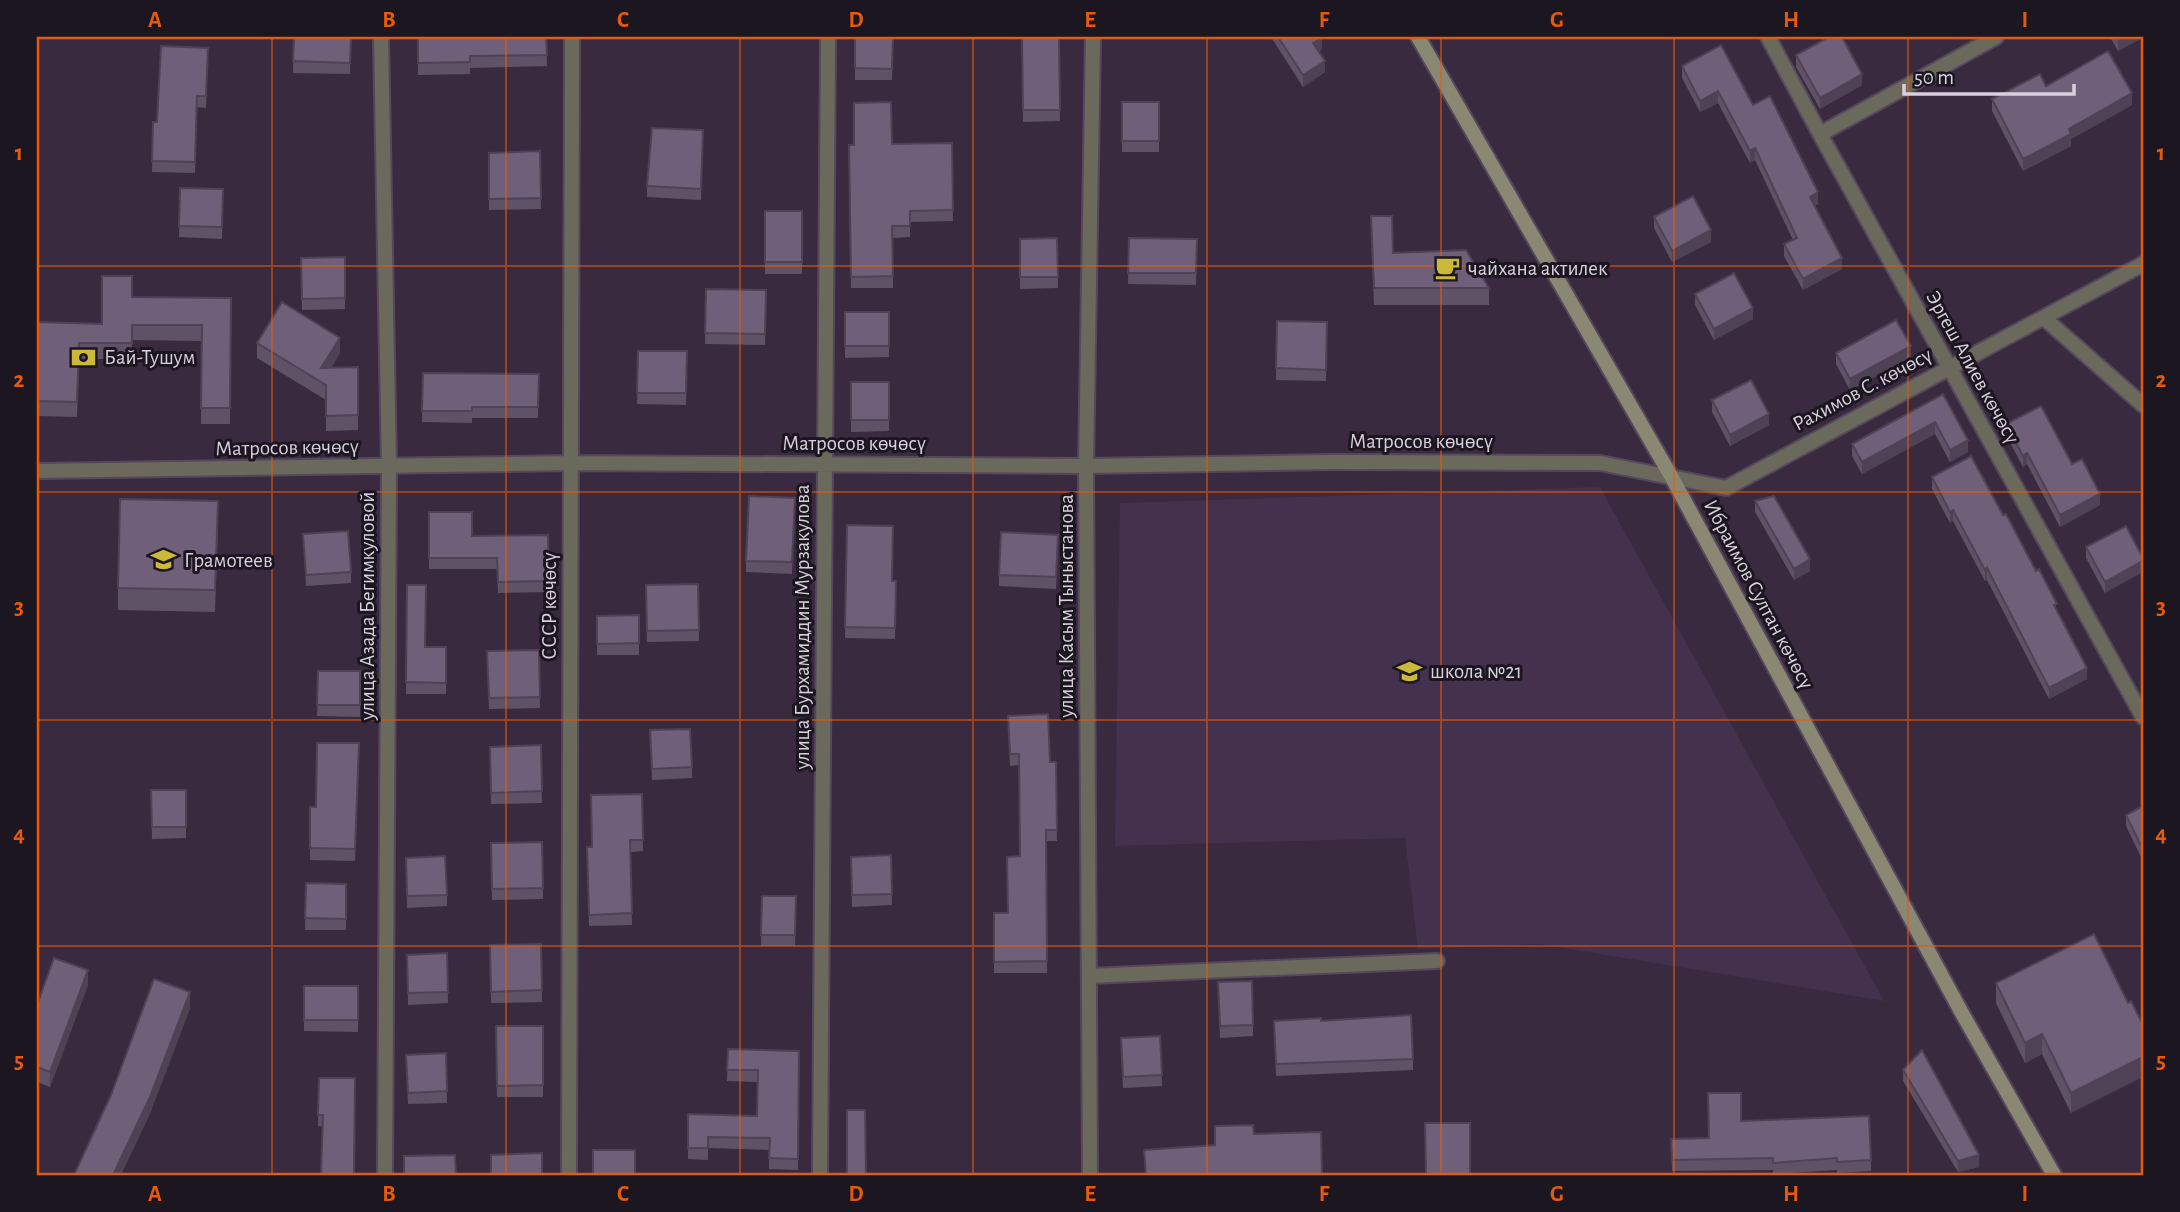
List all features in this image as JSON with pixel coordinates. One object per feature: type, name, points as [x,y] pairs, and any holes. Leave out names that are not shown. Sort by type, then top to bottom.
[{"type":"main road","name":"Ибраимов Султан көчөсү","points":[[1418,37],[1671,475],[1963,1015],[2054,1175]]},
{"type":"street","name":"улица Азада Бегимкуловой","points":[[381,37],[389,466],[385,1175]]},
{"type":"street","name":"СССР көчөсү","points":[[569,1175],[572,37]]},
{"type":"street","name":"улица Бурхамиддин Мурзакулова","points":[[820,1175],[828,37]]},
{"type":"street","name":"улица Касым Тыныстанова","points":[[1090,1175],[1086,466],[1093,37]]},
{"type":"street","name":"Эргеш Алиев көчөсү","points":[[1769,37],[2143,717]]},
{"type":"street","points":[[1820,134],[1996,37]]},
{"type":"street","name":"Рахимов С. көчөсү","points":[[1671,475],[1726,488],[2143,264]]},
{"type":"street","points":[[2044,318],[2143,405]]},
{"type":"street","name":"Матросов көчөсү","points":[[37,471],[570,463],[1086,466],[1333,462],[1600,463],[1671,475]]},
{"type":"street","points":[[1089,976],[1437,961]]},
{"type":"shaded area","name":"школа №21","points":[[1600,487],[1884,1001],[1540,944],[1418,949],[1405,838],[1115,846],[1120,503]]},
{"type":"building","points":[[294,37],[351,37],[350,63],[293,61]]},
{"type":"building","points":[[418,37],[546,37],[547,55],[470,56],[470,62],[418,63]]},
{"type":"building","points":[[855,37],[893,37],[892,69],[855,68]]},
{"type":"building","points":[[1022,37],[1059,37],[1060,110],[1023,110]]},
{"type":"building","points":[[1278,37],[1322,37],[1313,43],[1325,61],[1303,75]]},
{"type":"building","points":[[1829,37],[1842,37],[1862,74],[1820,98],[1796,55]]},
{"type":"building","points":[[1721,45],[1753,105],[1770,96],[1818,192],[1810,197],[1842,258],[1803,279],[1784,244],[1797,238],[1755,148],[1750,151],[1718,91],[1700,101],[1682,66]]},
{"type":"building","points":[[161,46],[208,48],[206,96],[197,96],[195,162],[152,161]]},
{"type":"building","points":[[2108,51],[2132,93],[2069,129],[2071,134],[2023,159],[1992,99],[2040,74],[2046,86]]},
{"type":"building","points":[[891,102],[892,144],[952,143],[953,210],[910,211],[910,226],[892,226],[893,276],[851,277],[849,145],[854,145],[854,103]]},
{"type":"building","points":[[1122,102],[1159,102],[1159,141],[1122,141]]},
{"type":"building","points":[[652,128],[703,130],[701,189],[647,186]]},
{"type":"building","points":[[540,151],[541,198],[489,199],[489,153]]},
{"type":"building","points":[[180,188],[223,189],[222,227],[179,226]]},
{"type":"building","points":[[1693,196],[1711,230],[1672,251],[1654,217]]},
{"type":"building","points":[[765,211],[802,211],[802,262],[765,262]]},
{"type":"building","points":[[1371,216],[1392,216],[1393,253],[1466,250],[1489,288],[1374,288]]},
{"type":"building","points":[[1057,238],[1058,277],[1020,277],[1020,239]]},
{"type":"building","points":[[1129,238],[1197,239],[1196,273],[1128,273]]},
{"type":"building","points":[[345,257],[345,298],[302,299],[301,258]]},
{"type":"building","points":[[1734,273],[1753,308],[1714,329],[1695,294]]},
{"type":"building","points":[[102,276],[132,276],[132,297],[231,298],[230,408],[201,408],[202,325],[132,325],[132,343],[79,343],[77,402],[37,401],[37,322],[102,324]]},
{"type":"building","points":[[706,289],[766,290],[765,334],[705,333]]},
{"type":"building","points":[[282,302],[340,338],[321,368],[358,367],[358,415],[326,416],[326,385],[257,343]]},
{"type":"building","points":[[845,312],[889,312],[889,346],[845,346]]},
{"type":"building","points":[[1896,320],[1911,346],[1850,379],[1836,353]]},
{"type":"building","points":[[1277,321],[1327,322],[1326,370],[1276,368]]},
{"type":"building","points":[[638,351],[687,351],[686,393],[637,393]]},
{"type":"building","points":[[423,373],[539,374],[538,407],[472,407],[472,411],[422,411]]},
{"type":"building","points":[[1751,380],[1769,414],[1730,435],[1712,400]]},
{"type":"building","points":[[851,382],[889,382],[889,420],[851,420]]},
{"type":"building","points":[[1943,394],[1968,440],[1950,450],[1935,422],[1862,462],[1852,444]]},
{"type":"building","points":[[2041,406],[2072,464],[2082,459],[2100,494],[2060,515],[2027,453],[2023,456],[2006,424]]},
{"type":"building","points":[[1971,456],[2036,571],[2039,569],[2057,604],[2054,605],[2087,668],[2049,688],[1987,568],[1985,570],[1932,477]]},
{"type":"building","points":[[749,496],[795,498],[792,562],[746,561]]},
{"type":"building","points":[[1774,496],[1810,559],[1794,569],[1755,501]]},
{"type":"building","points":[[120,499],[218,501],[215,590],[118,588]]},
{"type":"building","points":[[429,512],[472,512],[472,536],[548,535],[549,581],[498,582],[497,558],[429,558]]},
{"type":"building","points":[[847,525],[893,526],[895,628],[845,627]]},
{"type":"building","points":[[2126,526],[2143,561],[2105,582],[2086,547]]},
{"type":"building","points":[[348,531],[351,572],[306,575],[303,534]]},
{"type":"building","points":[[1001,532],[1058,535],[1056,577],[999,575]]},
{"type":"building","points":[[698,584],[699,630],[647,631],[646,585]]},
{"type":"building","points":[[407,585],[426,585],[425,647],[446,647],[446,683],[406,682]]},
{"type":"building","points":[[639,615],[639,643],[597,644],[597,616]]},
{"type":"building","points":[[539,650],[540,697],[489,698],[487,651]]},
{"type":"building","points":[[318,671],[360,671],[360,705],[317,705]]},
{"type":"building","points":[[1048,714],[1050,762],[1056,762],[1057,830],[1046,830],[1047,961],[994,962],[994,913],[1008,913],[1007,857],[1020,856],[1019,754],[1010,754],[1008,716]]},
{"type":"building","points":[[690,729],[692,767],[652,769],[650,730]]},
{"type":"building","points":[[317,743],[359,743],[355,849],[310,848],[310,807],[316,807]]},
{"type":"building","points":[[541,745],[542,791],[491,793],[490,747]]},
{"type":"building","points":[[151,790],[186,790],[186,827],[152,827]]},
{"type":"building","points":[[642,794],[643,840],[630,840],[632,913],[589,915],[587,847],[592,847],[591,795]]},
{"type":"building","points":[[2143,806],[2143,850],[2126,815]]},
{"type":"building","points":[[542,842],[543,888],[492,889],[491,843]]},
{"type":"building","points":[[891,855],[892,894],[852,895],[851,857]]},
{"type":"building","points":[[445,856],[447,895],[407,896],[406,858]]},
{"type":"building","points":[[306,883],[346,884],[346,919],[305,918]]},
{"type":"building","points":[[762,896],[796,896],[795,935],[761,935]]},
{"type":"building","points":[[2094,934],[2128,1003],[2131,1001],[2143,1025],[2143,1057],[2071,1093],[2042,1034],[2025,1043],[1996,983]]},
{"type":"building","points":[[541,944],[542,990],[491,992],[490,945]]},
{"type":"building","points":[[447,953],[448,992],[408,993],[407,955]]},
{"type":"building","points":[[54,958],[88,970],[50,1072],[37,1067],[37,1005]]},
{"type":"building","points":[[154,979],[190,992],[150,1097],[113,1175],[74,1175],[111,1095]]},
{"type":"building","points":[[1252,981],[1253,1025],[1220,1026],[1218,982]]},
{"type":"building","points":[[304,986],[358,986],[358,1020],[304,1020]]},
{"type":"building","points":[[1411,1015],[1413,1059],[1276,1064],[1274,1021]]},
{"type":"building","points":[[496,1026],[543,1026],[543,1085],[497,1086]]},
{"type":"building","points":[[1160,1036],[1162,1075],[1123,1077],[1121,1038]]},
{"type":"building","points":[[728,1049],[799,1051],[798,1159],[769,1158],[770,1138],[708,1137],[708,1148],[688,1148],[688,1114],[757,1116],[758,1070],[727,1070]]},
{"type":"building","points":[[1922,1050],[1979,1155],[1958,1161],[1903,1070]]},
{"type":"building","points":[[446,1053],[447,1091],[408,1093],[406,1055]]},
{"type":"building","points":[[319,1078],[355,1078],[354,1175],[321,1175],[323,1115],[318,1115]]},
{"type":"building","points":[[1708,1093],[1741,1093],[1741,1121],[1869,1116],[1871,1160],[1837,1162],[1837,1158],[1773,1163],[1773,1158],[1672,1160],[1671,1139],[1709,1138]]},
{"type":"building","points":[[847,1110],[865,1110],[866,1175],[847,1175]]},
{"type":"building","points":[[1425,1123],[1470,1123],[1470,1174],[1426,1174]]},
{"type":"building","points":[[1253,1125],[1254,1134],[1321,1132],[1322,1175],[1146,1175],[1144,1150],[1215,1145],[1215,1126]]},
{"type":"building","points":[[593,1150],[635,1150],[635,1175],[593,1175]]},
{"type":"building","points":[[542,1153],[542,1175],[491,1175],[491,1155]]},
{"type":"building","points":[[455,1155],[456,1175],[404,1175],[404,1156]]},
{"type":"place","name":"чайхана актилек","points":[[1448,268]]},
{"type":"place","name":"Бай-Тушум","points":[[84,357]]},
{"type":"place","name":"Грамотеев","points":[[164,560]]},
{"type":"place","name":"школа №21","points":[[1410,671]]}]
